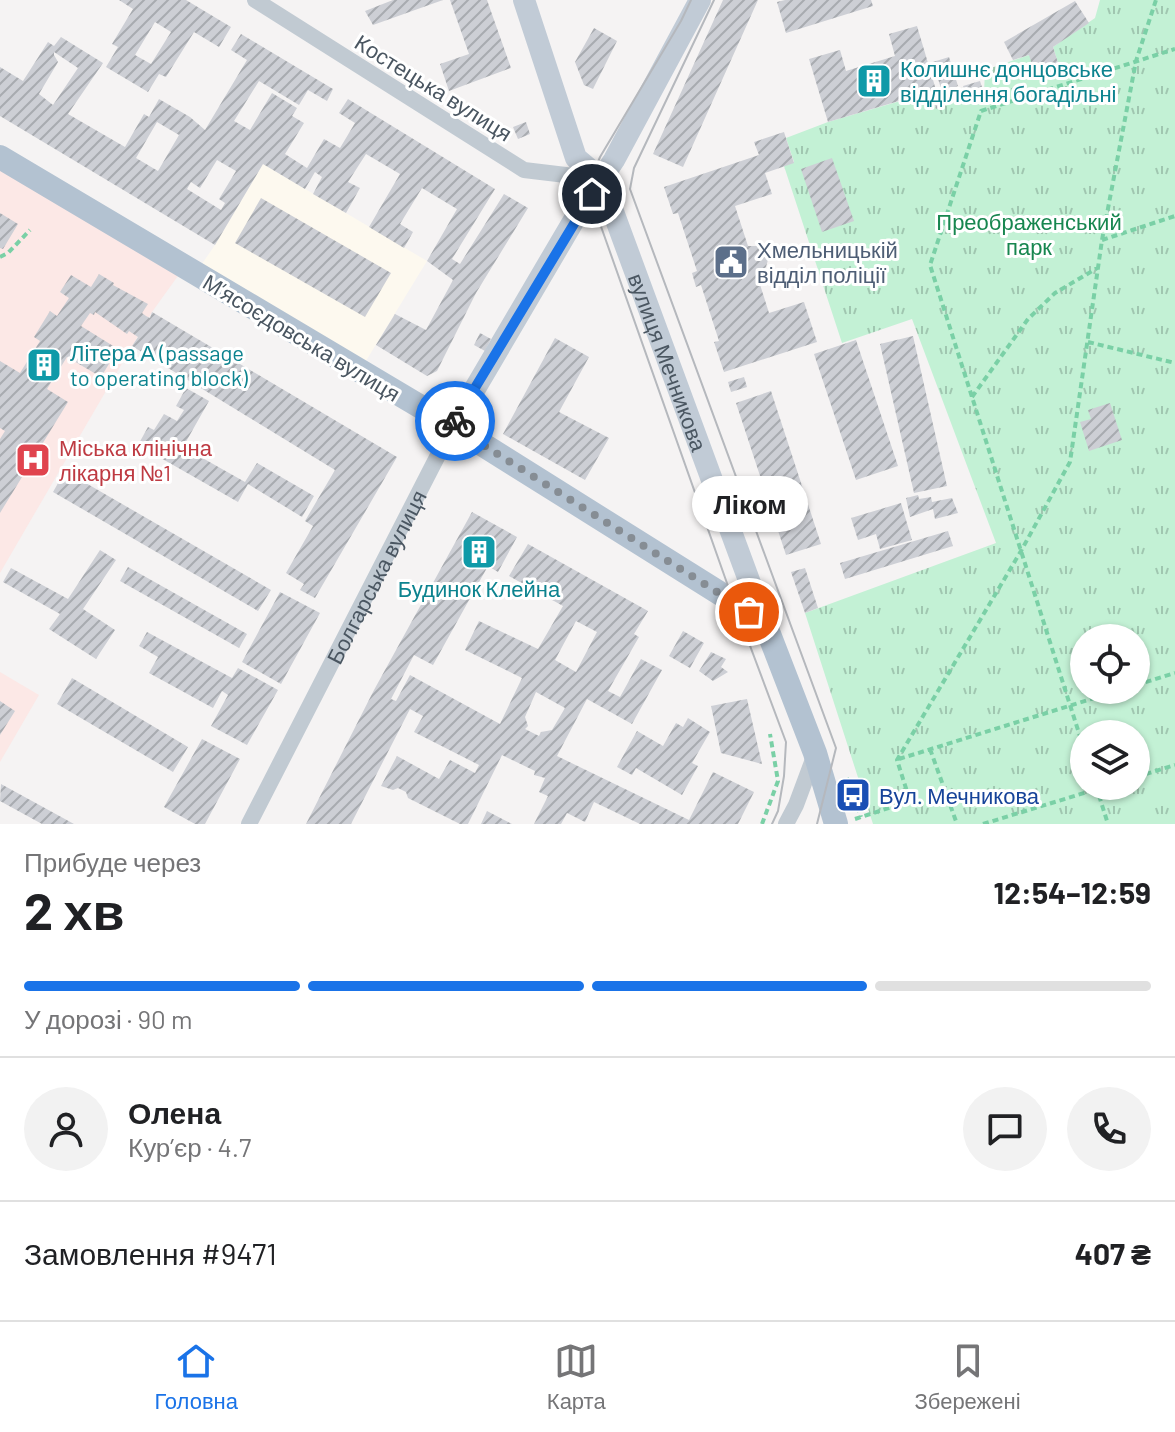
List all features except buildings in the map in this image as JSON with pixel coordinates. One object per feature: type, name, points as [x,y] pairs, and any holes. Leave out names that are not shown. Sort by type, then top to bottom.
[{"type":"main road","name":"вулиця Мечникова","points":[[524,0],[576,158],[601,179],[764,621],[843,822]]},
{"type":"main road","name":"Болгарська вулиця","points":[[453,426],[574,220],[614,160],[692,6]]},
{"type":"main road","name":"Мʼясоєдовська вулиця","points":[[0,157],[453,426],[764,621]]},
{"type":"street","name":"Костецька вулиця","points":[[255,0],[524,170],[601,179]]},
{"type":"street","name":"Болгарська вулиця","points":[[249,824],[453,426]]},
{"type":"street","points":[[786,824],[815,753]]},
{"type":"path","points":[[843,822],[910,801],[897,760],[1070,462],[1102,240],[1136,61],[1156,0]]},
{"type":"path","points":[[1075,720],[930,265],[981,111],[1175,49]]},
{"type":"path","points":[[1102,240],[1175,216]]},
{"type":"path","points":[[0,257],[30,230]]},
{"type":"path","points":[[972,397],[1028,319],[1055,293],[1099,267]]},
{"type":"path","points":[[1088,342],[1175,363]]},
{"type":"path","points":[[1150,681],[1175,673]]},
{"type":"path","points":[[897,760],[1073,704]]},
{"type":"path","points":[[762,824],[778,781],[770,734]]},
{"type":"path","points":[[930,749],[957,824]]},
{"type":"path","points":[[1150,773],[1175,765]]},
{"type":"path","points":[[845,771],[861,817]]},
{"type":"path","points":[[983,824],[1070,796]]},
{"type":"path","points":[[1100,800],[1108,824]]},
{"type":"shaded area","name":"Міська клінічна лікарня №1","points":[[0,162],[180,273],[152,312],[0,573]]},
{"type":"shaded area","points":[[263,164],[427,261],[361,369],[197,271]]},
{"type":"shaded area","points":[[0,672],[39,695],[0,762]]},
{"type":"green space","name":"Преображенський парк","points":[[1100,0],[1175,0],[1175,824],[873,824],[805,613],[996,543],[912,319],[842,343],[784,166],[794,162],[786,138],[828,122],[931,92],[936,108],[984,93],[985,70],[1029,55],[1061,72],[1053,47],[1095,18]]},
{"type":"tram line","points":[[691,0],[600,157],[594,173],[593,195],[598,218],[786,742],[784,776],[778,811],[772,824]]},
{"type":"tram line","points":[[714,0],[634,168],[630,189],[836,748],[817,824]]},
{"type":"way so far","points":[[455,421],[453,426],[749,612]]},
{"type":"place","name":"Колишнє донцовське відділення богадільні","points":[[874,81]]},
{"type":"place","name":"Хмельницькій відділ поліції","points":[[731,262]]},
{"type":"place","name":"Літера А (passage to operating block)","points":[[44,365]]},
{"type":"place","name":"Міська клінічна лікарня №1","points":[[33,460]]},
{"type":"place","name":"Будинок Клейна","points":[[479,552]]},
{"type":"place","name":"Ліком","points":[[749,612]]},
{"type":"place","name":"Вул. Мечникова","points":[[853,795]]},
{"type":"route","points":[[455,421],[592,194]]}]
